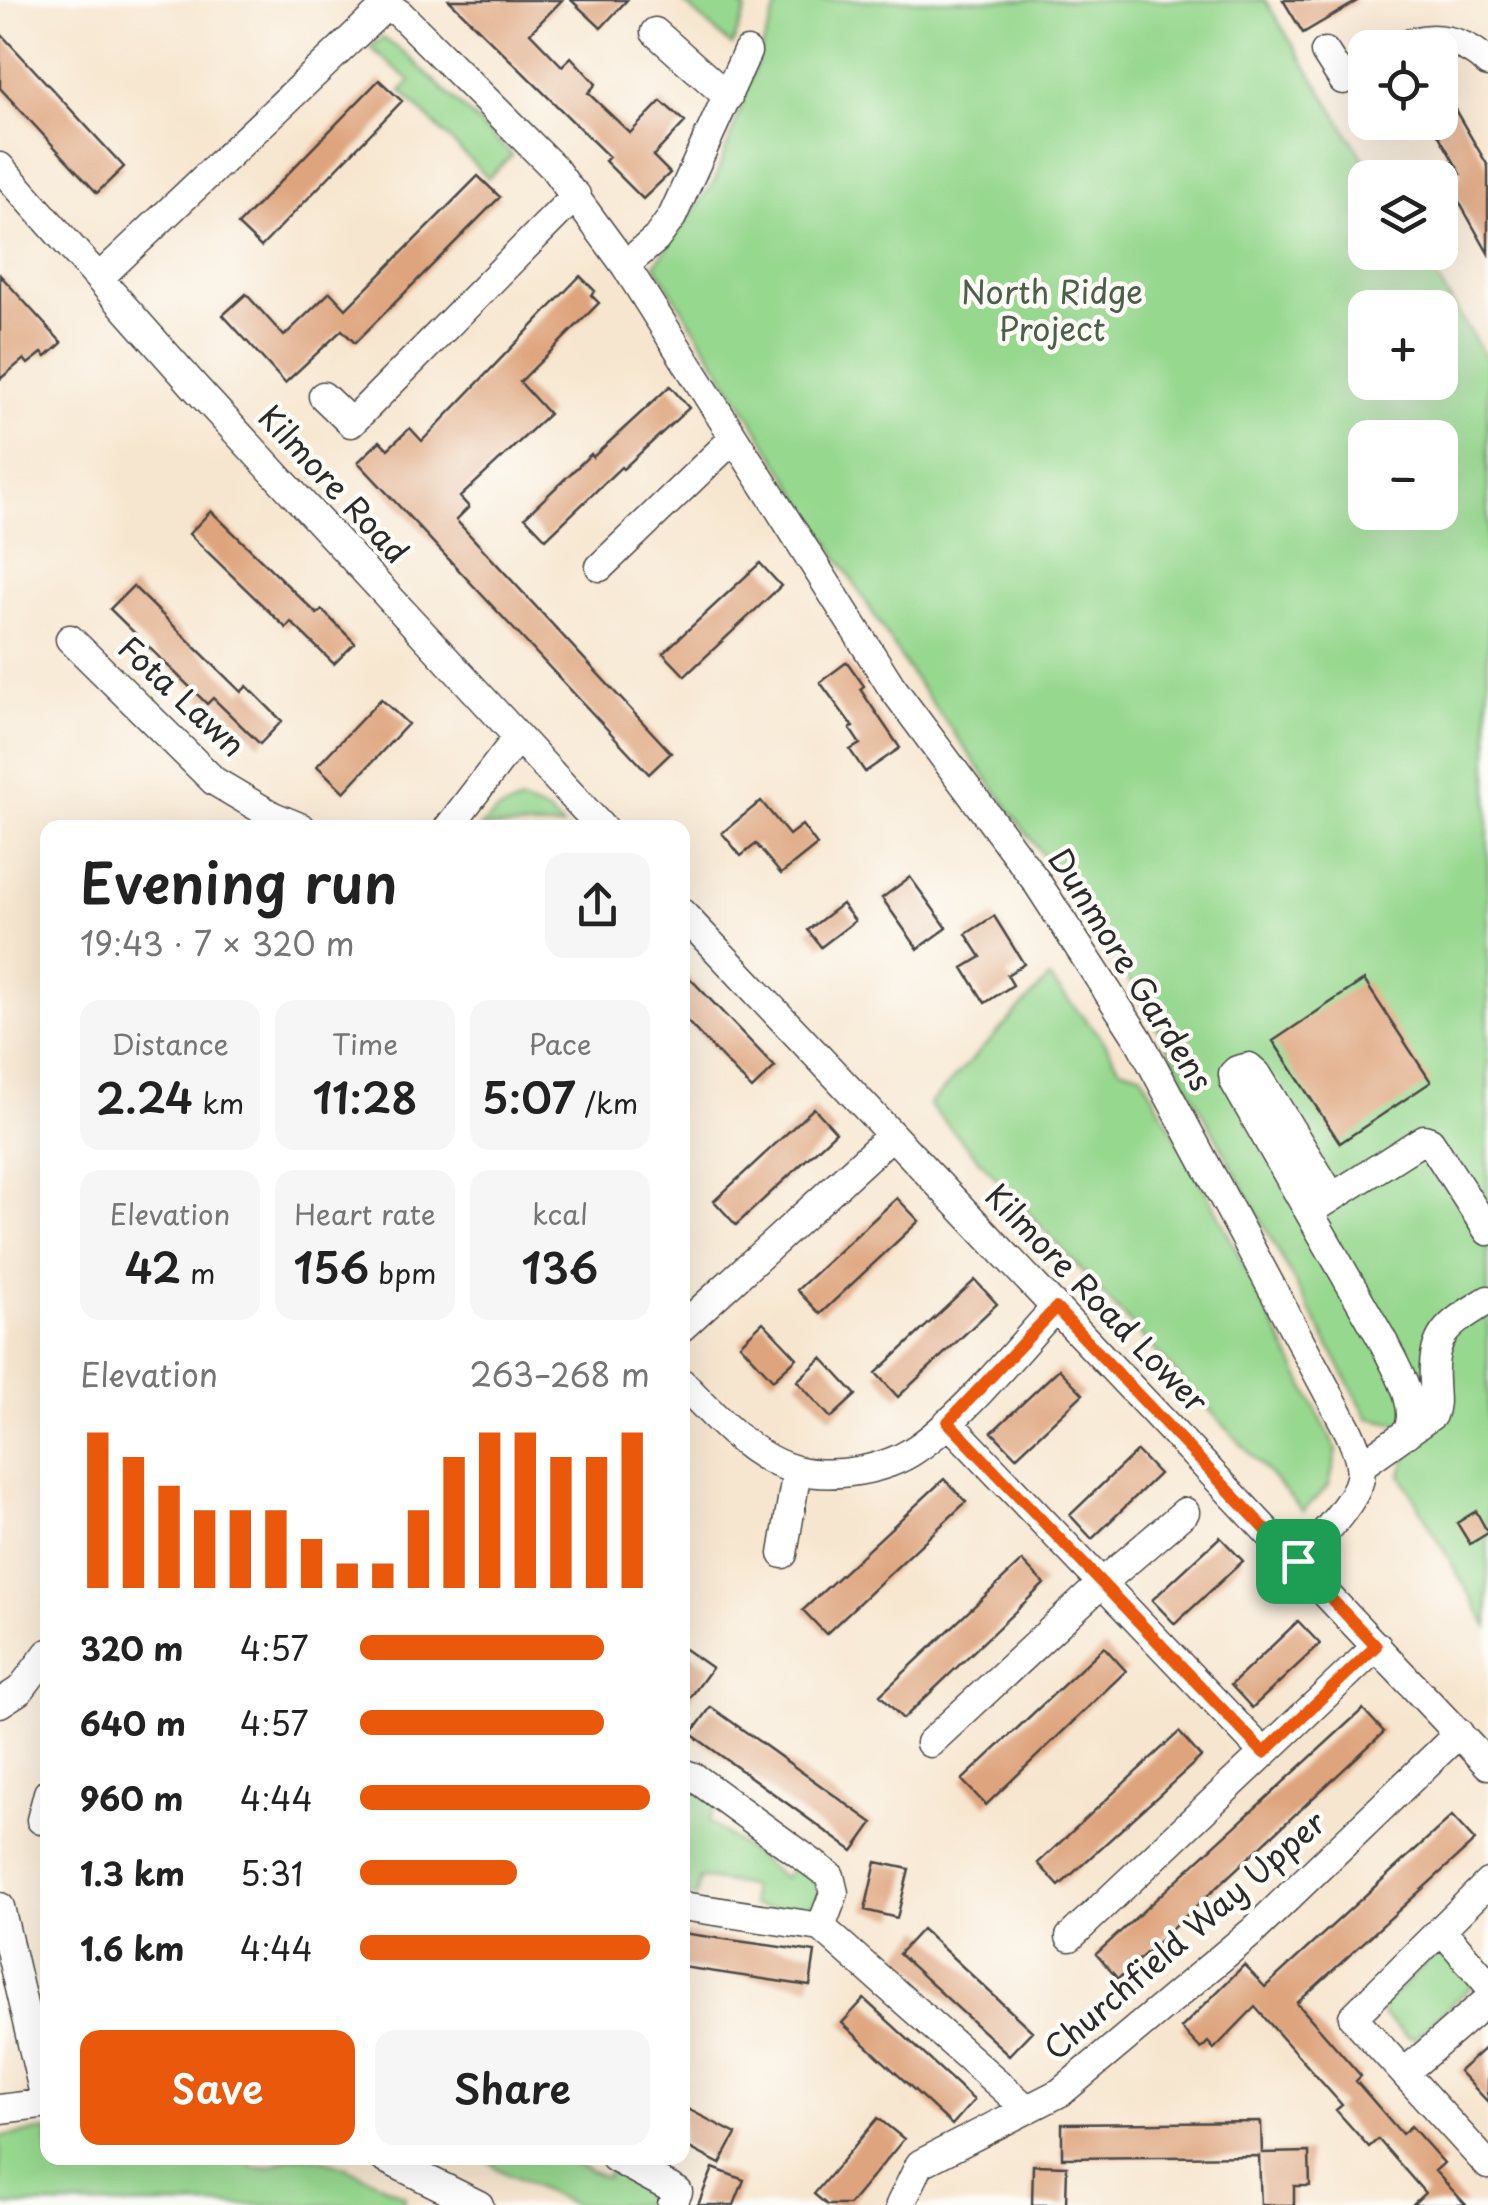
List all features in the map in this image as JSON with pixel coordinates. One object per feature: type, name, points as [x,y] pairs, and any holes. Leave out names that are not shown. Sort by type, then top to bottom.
[{"type":"street","name":"Dunmore Gardens","points":[[100,278],[386,2],[400,14],[554,166],[576,195],[625,265],[891,686],[1036,881],[1139,1040],[1350,1432],[1360,1466]]},
{"type":"street","points":[[655,32],[728,97]]},
{"type":"street","points":[[1458,45],[1475,50],[1488,63]]},
{"type":"street","points":[[625,265],[667,226],[747,52]]},
{"type":"street","points":[[1325,52],[1342,80],[1348,77]]},
{"type":"street","name":"Kilmore Road","points":[[0,167],[516,738]]},
{"type":"street","points":[[323,396],[351,423],[576,195]]},
{"type":"street","points":[[600,566],[733,439]]},
{"type":"street","name":"Fota Lawn","points":[[70,639],[214,781],[283,820]]},
{"type":"street","points":[[454,820],[516,738],[594,820]]},
{"type":"street","name":"Kilmore Road Lower","points":[[690,921],[1488,1765]]},
{"type":"street","points":[[1332,1197],[1256,1074],[1249,1068],[1236,1070],[1234,1081],[1402,1382],[1413,1416],[1406,1434]]},
{"type":"street","points":[[690,1319],[892,1135]]},
{"type":"street","points":[[1308,1214],[1424,1138],[1430,1141],[1488,1231]]},
{"type":"street","points":[[1298,1561],[1351,1498],[1360,1480],[1360,1466],[1426,1421],[1435,1407],[1435,1361],[1443,1332],[1488,1300]]},
{"type":"street","points":[[690,1391],[729,1431],[797,1470],[838,1472],[874,1467],[914,1451],[948,1422],[1056,1308]]},
{"type":"street","points":[[948,1422],[1264,1753]]},
{"type":"street","points":[[783,1554],[797,1470]]},
{"type":"street","points":[[930,1743],[1185,1512]]},
{"type":"street","points":[[1070,1937],[1376,1646]]},
{"type":"street","points":[[0,1703],[20,1690],[40,1665]]},
{"type":"street","name":"Churchfield Way Upper","points":[[900,2205],[920,2164],[1061,2092],[1252,1932],[1459,1734]]},
{"type":"street","points":[[690,1776],[830,1876],[834,1893],[821,1927]]},
{"type":"street","points":[[1488,1884],[1353,2017],[1488,2165]]},
{"type":"street","points":[[0,1907],[40,2074]]},
{"type":"street","points":[[690,1907],[821,1927],[1027,2109]]},
{"type":"street","points":[[1441,1930],[1488,1984]]},
{"type":"street","points":[[1404,2073],[1488,2000]]},
{"type":"street","points":[[0,2110],[40,2104]]},
{"type":"street","points":[[628,2165],[678,2192],[672,2205]]},
{"type":"street","points":[[439,2168],[478,2205]]},
{"type":"green space","points":[[681,0],[735,0],[746,10],[732,46]]},
{"type":"green space","name":"North Ridge Project","points":[[779,0],[1265,0],[1348,134],[1348,140],[1352,140],[1364,160],[1348,160],[1348,270],[1432,270],[1444,290],[1348,290],[1348,400],[1458,400],[1458,313],[1488,361],[1488,1627],[1401,1475],[1409,1446],[1399,1424],[1368,1418],[1141,998],[911,674],[655,265],[715,180]]},
{"type":"green space","points":[[383,38],[405,53],[512,155],[488,178],[401,91],[411,81],[370,47]]},
{"type":"green space","points":[[521,802],[548,812],[556,820],[488,820],[498,811]]},
{"type":"green space","points":[[1049,978],[1103,1040],[1120,1068],[1141,1073],[1214,1206],[1337,1451],[1329,1485],[1303,1511],[929,1105]]},
{"type":"green space","points":[[690,1788],[718,1804],[708,1821],[785,1878],[796,1862],[817,1877],[823,1889],[810,1906],[794,1911],[752,1906],[751,1886],[700,1878],[696,1897],[690,1896]]},
{"type":"green space","points":[[1439,1950],[1452,1952],[1473,1985],[1415,2038],[1407,2036],[1383,2015],[1383,2005]]},
{"type":"green space","points":[[40,2131],[40,2165],[334,2165],[405,2196],[403,2205],[0,2205],[0,2137]]},
{"type":"green space","points":[[494,2165],[579,2165],[606,2178],[615,2165],[666,2193],[660,2205],[574,2205]]},
{"type":"building","points":[[449,0],[562,0],[530,33],[562,66],[571,57],[596,84],[588,93],[630,133],[661,101],[685,122],[653,156],[670,173],[643,199],[605,161],[609,157]]},
{"type":"building","points":[[571,0],[627,0],[601,28]]},
{"type":"building","points":[[1283,0],[1359,0],[1303,33]]},
{"type":"building","points":[[0,33],[124,167],[97,193],[0,88]]},
{"type":"building","points":[[379,80],[402,101],[261,247],[238,225]]},
{"type":"building","points":[[1458,115],[1488,166],[1488,253],[1458,200],[1461,174],[1458,160],[1453,160],[1441,140],[1458,140]]},
{"type":"building","points":[[478,176],[500,197],[355,343],[342,330],[285,383],[223,315],[246,294],[284,336],[330,292],[346,309]]},
{"type":"building","points":[[0,275],[62,343],[46,357],[42,353],[28,364],[24,359],[0,379]]},
{"type":"building","points":[[580,276],[595,291],[591,295],[599,303],[520,382],[549,414],[460,497],[469,507],[456,520],[671,753],[649,774],[358,462],[380,441],[388,449],[410,428],[422,441]]},
{"type":"building","points":[[670,386],[689,408],[546,539],[525,517]]},
{"type":"building","points":[[211,511],[317,614],[322,610],[355,643],[334,664],[291,622],[286,628],[189,534]]},
{"type":"building","points":[[760,563],[781,586],[685,676],[663,653]]},
{"type":"building","points":[[133,586],[241,692],[247,686],[282,721],[260,744],[213,698],[207,704],[110,609]]},
{"type":"building","points":[[847,662],[864,686],[860,689],[900,748],[865,772],[850,750],[860,744],[850,729],[853,727],[820,682]]},
{"type":"building","points":[[381,699],[408,724],[344,792],[317,766]]},
{"type":"building","points":[[761,801],[789,835],[802,825],[817,845],[781,874],[756,844],[741,856],[722,833]]},
{"type":"building","points":[[910,877],[947,928],[918,949],[882,898]]},
{"type":"building","points":[[842,904],[855,921],[821,947],[808,930]]},
{"type":"building","points":[[994,916],[1024,964],[1007,975],[1013,985],[985,1003],[963,968],[981,957],[966,934]]},
{"type":"building","points":[[690,978],[775,1067],[752,1089],[690,1024]]},
{"type":"building","points":[[1364,980],[1431,1082],[1340,1143],[1273,1041]]},
{"type":"building","points":[[814,1108],[836,1132],[736,1225],[714,1201]]},
{"type":"building","points":[[897,1198],[919,1221],[820,1314],[797,1290]]},
{"type":"building","points":[[975,1280],[997,1304],[898,1397],[876,1373]]},
{"type":"building","points":[[763,1322],[797,1358],[773,1380],[740,1344]]},
{"type":"building","points":[[822,1358],[856,1395],[831,1418],[797,1381]]},
{"type":"building","points":[[1059,1369],[1083,1394],[1016,1457],[992,1432]]},
{"type":"building","points":[[1137,1451],[1159,1474],[1092,1539],[1070,1515]]},
{"type":"building","points":[[944,1479],[966,1502],[826,1634],[803,1610]]},
{"type":"building","points":[[1476,1511],[1488,1533],[1470,1544],[1457,1523]]},
{"type":"building","points":[[1220,1537],[1243,1561],[1175,1624],[1152,1600]]},
{"type":"building","points":[[1022,1561],[1044,1584],[903,1719],[880,1695]]},
{"type":"building","points":[[1298,1621],[1320,1644],[1252,1708],[1231,1685]]},
{"type":"building","points":[[1104,1647],[1126,1671],[986,1805],[962,1780]]},
{"type":"building","points":[[690,1653],[712,1668],[690,1698]]},
{"type":"building","points":[[711,1707],[873,1823],[853,1851],[691,1734]]},
{"type":"building","points":[[1363,1709],[1384,1732],[1118,1979],[1096,1954]]},
{"type":"building","points":[[1179,1732],[1201,1757],[1059,1886],[1038,1863]]},
{"type":"building","points":[[1452,1816],[1475,1841],[1297,2003],[1361,2076],[1356,2081],[1402,2134],[1411,2126],[1444,2163],[1435,2171],[1466,2205],[1412,2205],[1425,2193],[1378,2139],[1369,2147],[1336,2110],[1342,2105],[1255,2007],[1214,2049],[1208,2042],[1201,2049],[1181,2028],[1244,1965],[1265,1987]]},
{"type":"building","points":[[876,1862],[909,1869],[897,1918],[865,1910]]},
{"type":"building","points":[[922,1929],[1032,2031],[1009,2055],[899,1954]]},
{"type":"building","points":[[690,1934],[815,1952],[810,1986],[690,1968]]},
{"type":"building","points":[[864,1999],[974,2100],[952,2125],[842,2023]]},
{"type":"building","points":[[1488,2045],[1488,2102],[1459,2071]]},
{"type":"building","points":[[690,2110],[736,2134],[720,2164],[690,2148]]},
{"type":"building","points":[[878,2118],[904,2139],[849,2205],[827,2205],[814,2194]]},
{"type":"building","points":[[1261,2122],[1262,2153],[1309,2152],[1310,2186],[1294,2186],[1294,2205],[1261,2205],[1259,2156],[1062,2158],[1062,2124]]},
{"type":"building","points":[[1033,2165],[1067,2166],[1066,2205],[1032,2205]]},
{"type":"building","points":[[713,2168],[744,2180],[734,2205],[698,2205]]},
{"type":"route","points":[[1056,1308],[1298,1561],[1376,1646],[1264,1753],[948,1422],[1056,1308]]}]
